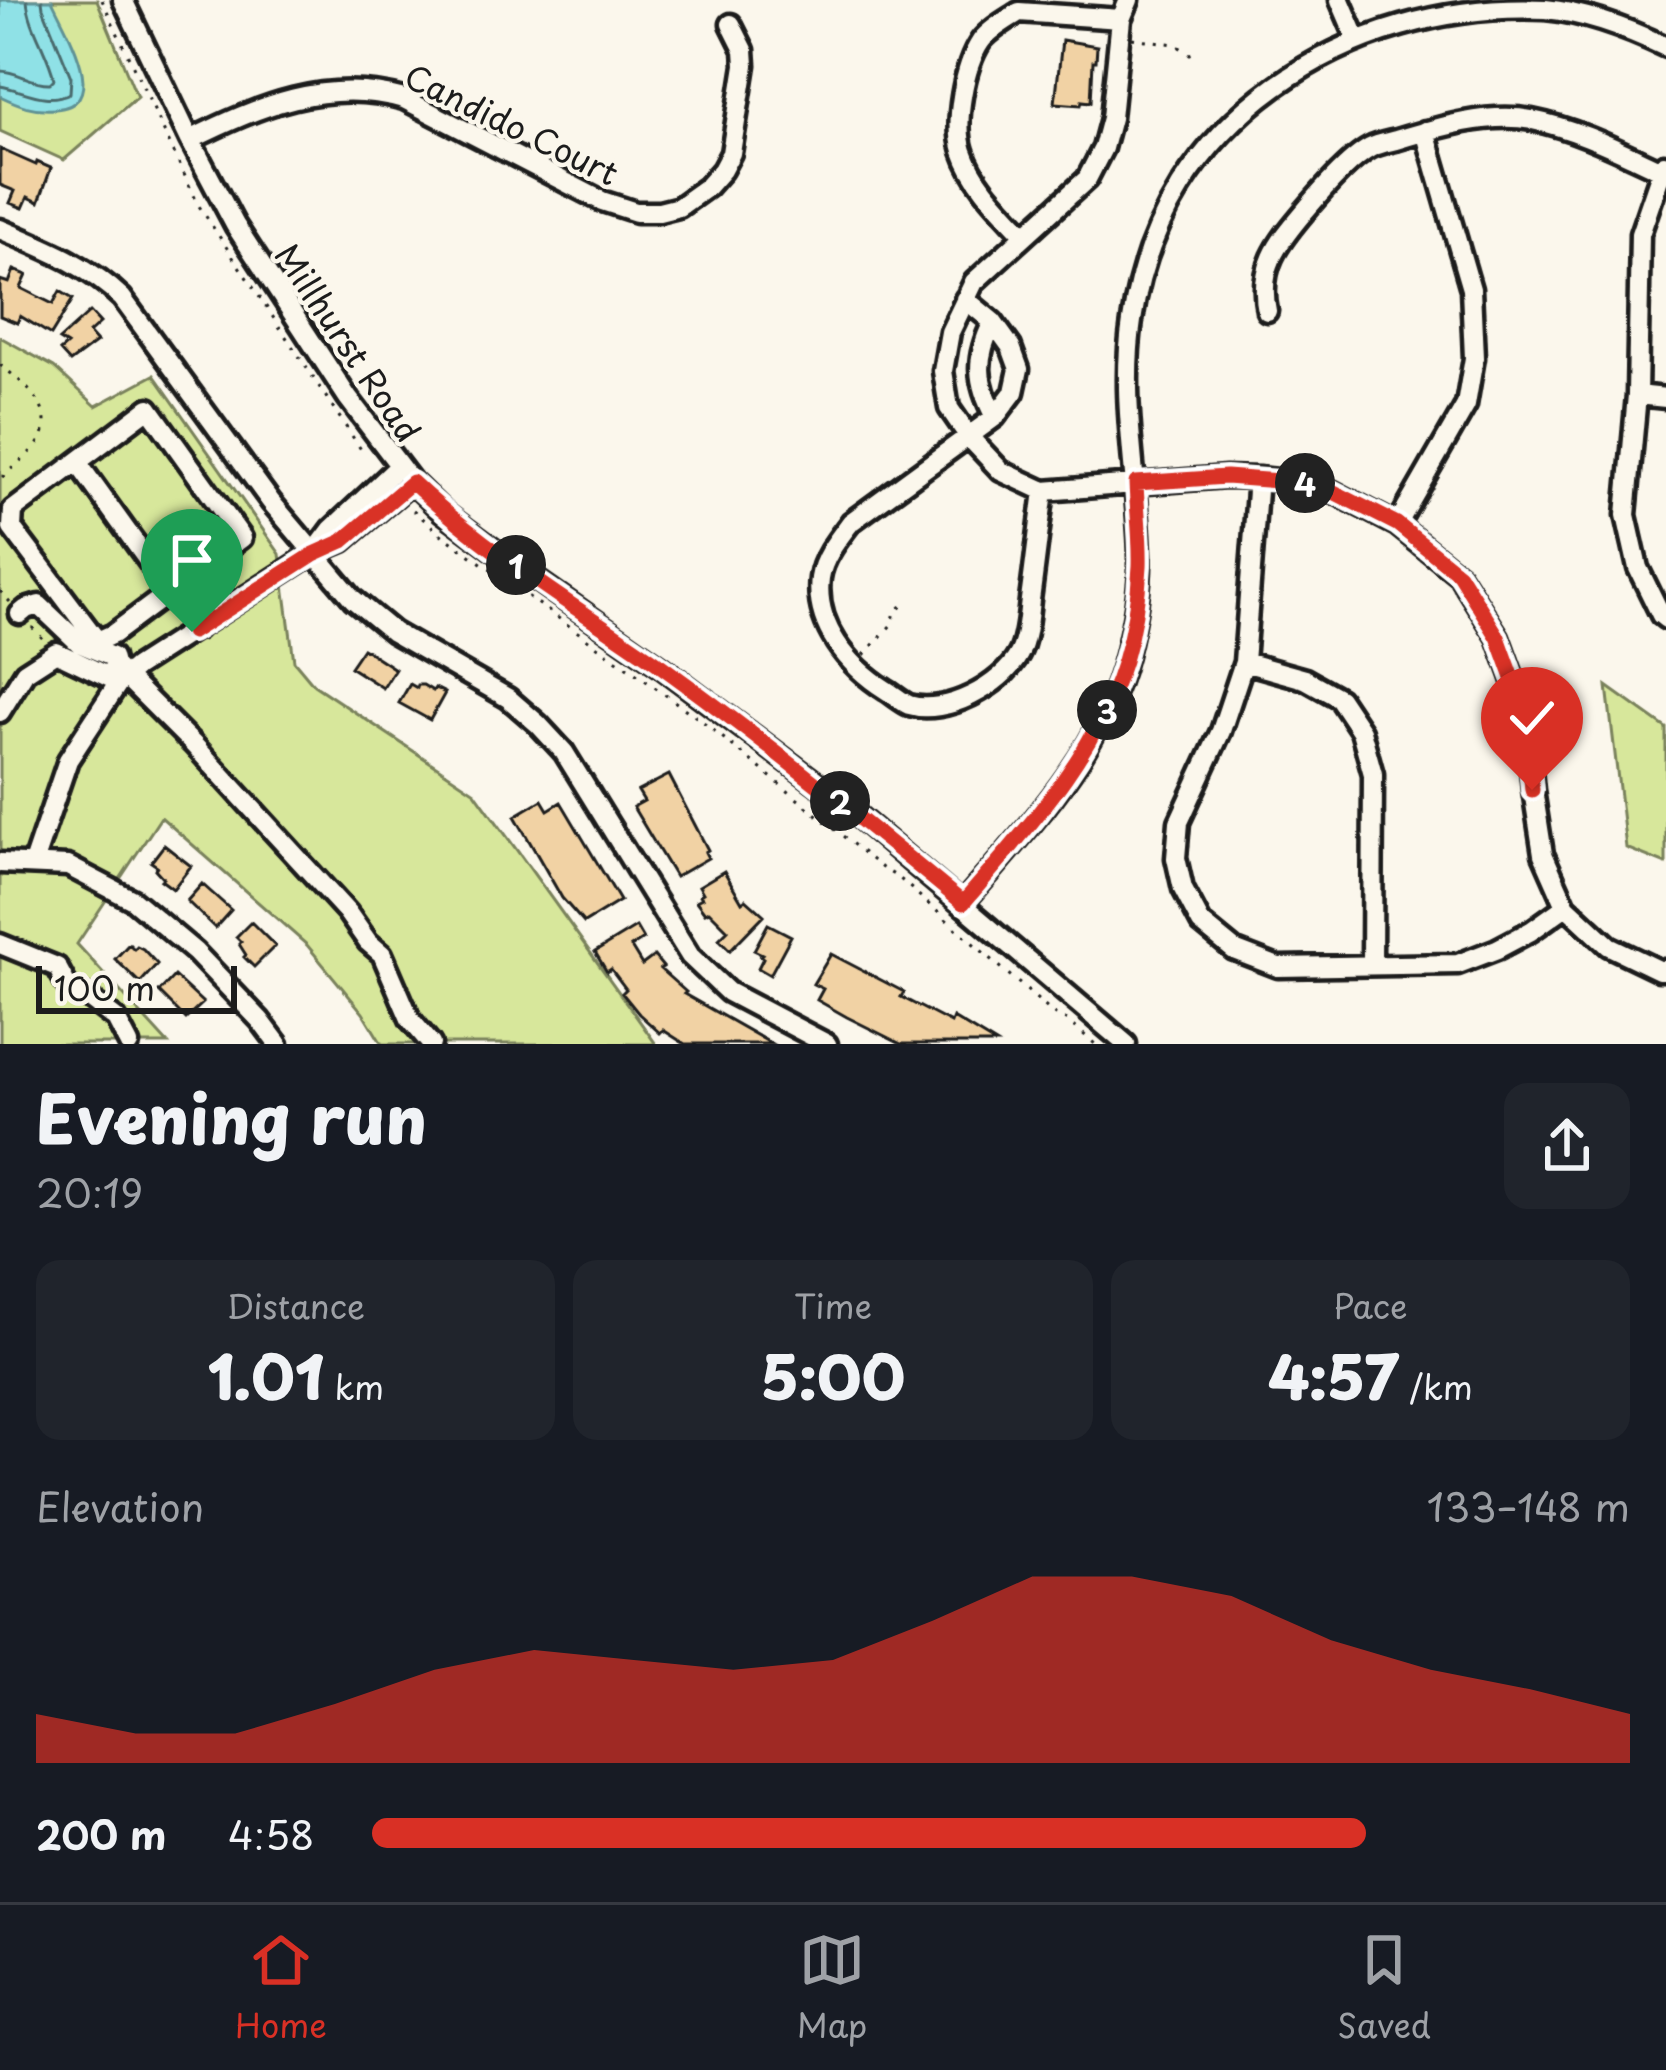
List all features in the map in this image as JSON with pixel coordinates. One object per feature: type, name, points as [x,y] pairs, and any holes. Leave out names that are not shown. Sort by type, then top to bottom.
[{"type":"street","name":"Millhurst Road","points":[[123,0],[235,226],[405,474],[443,512],[751,732],[838,800],[1126,1044]]},
{"type":"street","points":[[1129,0],[1120,27],[1111,118],[1102,148],[1087,179],[974,282],[950,332],[943,371],[949,408],[1000,471],[1044,491],[1258,478],[1318,484],[1397,524],[1459,574],[1498,637],[1525,711],[1543,854],[1566,906],[1609,946],[1666,970]]},
{"type":"street","points":[[1340,0],[1354,35]]},
{"type":"street","points":[[963,903],[1087,748],[1125,659],[1140,560],[1128,352],[1138,286],[1160,224],[1196,163],[1238,112],[1296,66],[1326,47],[1407,17],[1450,9],[1551,4],[1666,46]]},
{"type":"street","points":[[1024,235],[980,183],[962,150],[958,114],[982,40],[1017,6],[1120,27]]},
{"type":"street","name":"Candido Court","points":[[190,140],[252,110],[278,103],[345,89],[374,91],[404,99],[619,209],[659,212],[679,207],[707,188],[730,153],[745,65],[731,24]]},
{"type":"street","points":[[1267,310],[1262,287],[1268,266],[1292,226],[1326,186],[1370,148],[1482,120],[1529,120],[1664,165],[1640,234],[1637,395],[1626,515],[1638,568],[1666,619]]},
{"type":"street","points":[[1397,524],[1466,405],[1474,358],[1471,289],[1425,131]]},
{"type":"street","points":[[0,229],[82,266],[122,298],[257,484],[353,599],[393,632],[492,687],[564,752],[689,956],[728,992],[827,1044]]},
{"type":"street","points":[[965,299],[1011,347],[1019,369],[1014,392],[995,417],[851,522],[834,544],[820,576],[823,614],[834,640],[879,686],[910,705],[946,706],[1002,675],[1020,653],[1044,491]]},
{"type":"street","points":[[992,322],[981,346],[980,368],[984,396],[995,417]]},
{"type":"street","points":[[1637,395],[1666,398]]},
{"type":"street","points":[[20,614],[39,605],[63,622],[102,639],[242,538],[149,408],[13,510],[12,529],[63,622],[79,643],[110,655],[122,679]]},
{"type":"street","points":[[76,462],[197,628]]},
{"type":"street","points":[[33,863],[68,760],[122,679],[314,554],[332,530],[405,474]]},
{"type":"street","points":[[1258,478],[1244,662],[1221,731],[1179,822],[1176,858],[1183,889],[1201,923],[1234,950],[1278,967],[1458,964],[1531,931],[1566,906]]},
{"type":"street","points":[[0,712],[25,672],[56,652],[63,622]]},
{"type":"street","points":[[56,652],[122,679],[193,743],[382,954],[410,1019],[431,1044]]},
{"type":"street","points":[[1244,662],[1305,679],[1340,698],[1361,731],[1373,774],[1372,965]]},
{"type":"street","points":[[0,862],[68,866],[133,900],[195,952],[278,1044]]},
{"type":"street","points":[[0,944],[57,967],[69,989],[116,1019],[129,1044]]},
{"type":"path","points":[[1120,27],[1175,44],[1190,54],[1198,51]]},
{"type":"path","points":[[0,365],[33,392],[44,429],[40,441],[0,479]]},
{"type":"path","points":[[413,510],[706,724],[899,878],[1056,1016],[1095,1044]]},
{"type":"path","points":[[855,665],[904,604]]},
{"type":"green space","points":[[0,0],[97,0],[137,97],[64,160],[0,131]]},
{"type":"green space","points":[[0,337],[54,367],[96,406],[154,375],[280,554],[294,661],[314,685],[475,792],[656,1044],[382,1044],[307,945],[161,817],[77,944],[168,1044],[0,1044]]},
{"type":"green space","points":[[1607,686],[1666,728],[1666,864],[1626,848]]},
{"type":"water","points":[[0,0],[52,0],[80,64],[81,94],[72,104],[40,109],[0,96]]},
{"type":"building","points":[[1062,40],[1097,46],[1091,102],[1055,103]]},
{"type":"building","points":[[0,149],[51,168],[39,202],[28,197],[23,208],[10,203],[15,191],[0,185]]},
{"type":"building","points":[[14,270],[27,275],[21,288],[53,304],[60,291],[73,299],[51,335],[20,316],[17,323],[0,316],[0,280],[9,283]]},
{"type":"building","points":[[90,312],[100,323],[89,333],[97,342],[70,362],[60,351],[67,345],[59,340]]},
{"type":"building","points":[[363,648],[395,669],[383,688],[350,667]]},
{"type":"building","points":[[410,684],[445,693],[430,720],[399,703]]},
{"type":"building","points":[[669,775],[708,850],[708,858],[675,877],[633,807],[644,801],[638,791]]},
{"type":"building","points":[[542,800],[548,810],[561,802],[620,901],[584,923],[562,898],[515,816]]},
{"type":"building","points":[[164,845],[191,866],[173,889],[161,880],[151,862]]},
{"type":"building","points":[[724,871],[742,902],[746,899],[764,915],[730,950],[719,939],[728,930],[696,901],[703,893],[699,886]]},
{"type":"building","points":[[202,884],[231,910],[215,928],[187,901]]},
{"type":"building","points":[[251,922],[275,946],[254,967],[236,937]]},
{"type":"building","points":[[768,924],[791,936],[770,975],[758,968],[763,958],[754,950]]},
{"type":"building","points":[[636,927],[643,939],[631,947],[642,965],[654,956],[684,994],[772,1044],[685,1044],[663,1030],[660,1033],[622,993],[626,989],[611,969],[607,972],[595,952]]},
{"type":"building","points":[[129,944],[143,949],[157,964],[140,983],[115,959]]},
{"type":"building","points":[[831,954],[904,992],[901,997],[951,1023],[953,1018],[996,1044],[901,1044],[847,1017],[817,1000],[823,989],[813,984]]},
{"type":"building","points":[[174,976],[203,1003],[186,1019],[159,992]]},
{"type":"route","points":[[192,632],[314,554],[343,541],[412,482],[443,512],[505,558],[751,732],[963,903],[1045,807],[1103,719],[1125,659],[1138,592],[1136,483],[1226,477],[1318,484],[1397,524],[1459,574],[1498,637],[1525,711],[1532,790]]}]
